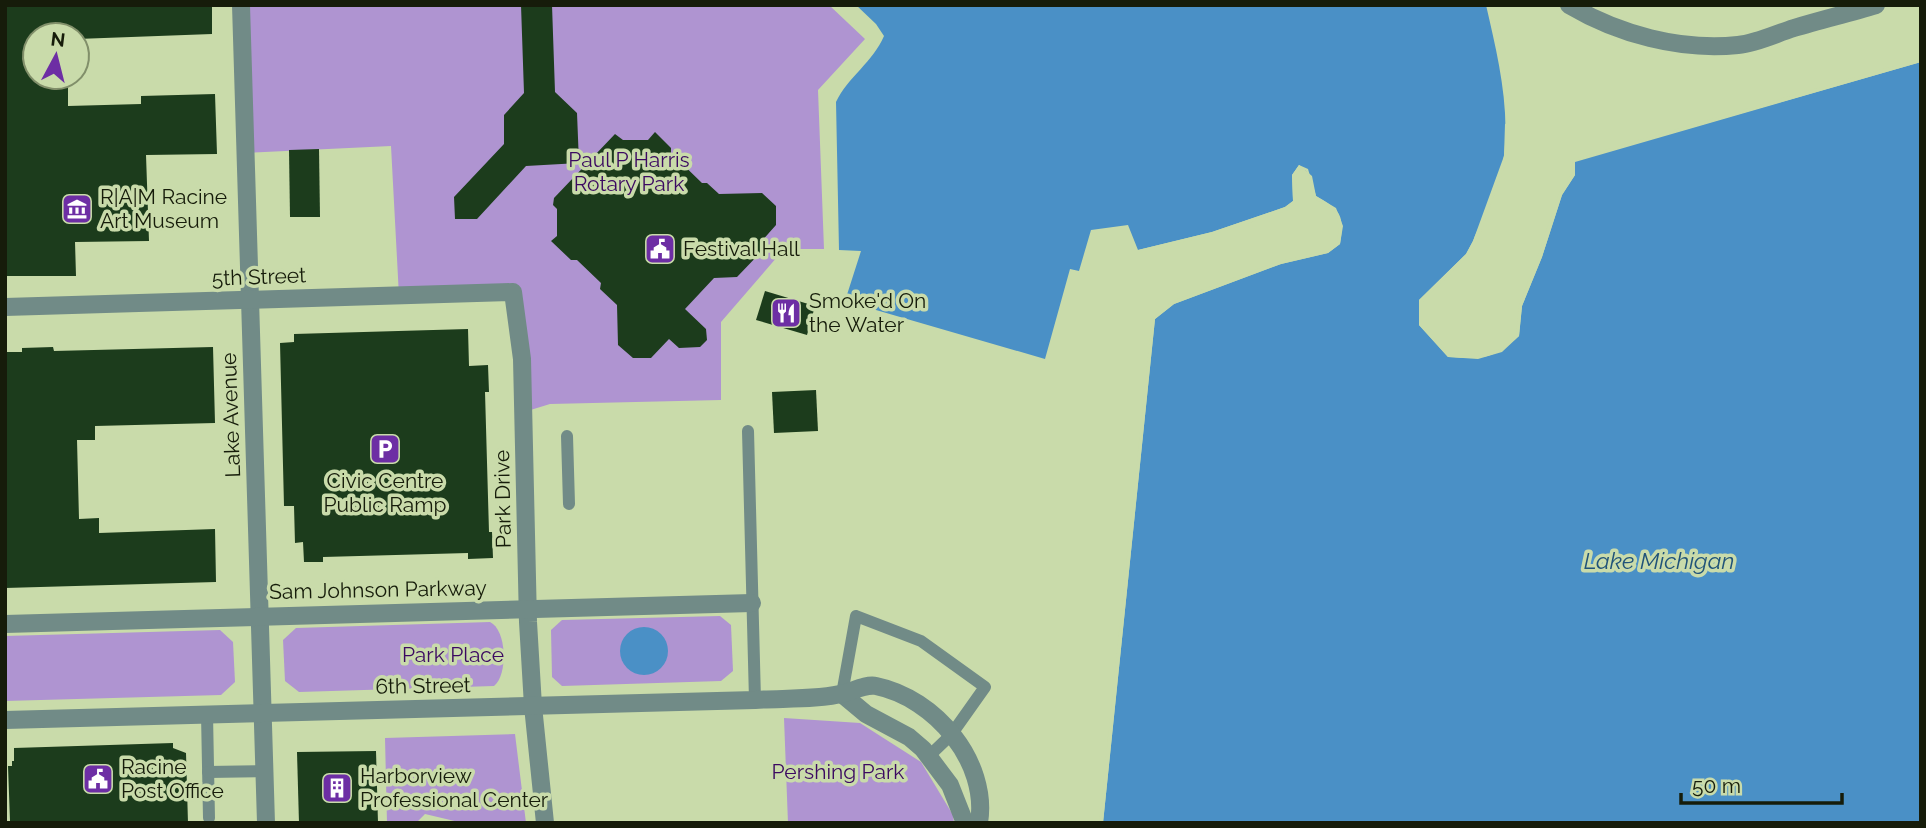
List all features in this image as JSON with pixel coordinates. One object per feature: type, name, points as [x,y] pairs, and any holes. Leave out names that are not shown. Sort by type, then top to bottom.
[{"type":"street","name":"Lake Avenue","points":[[241,5],[266,823]]},
{"type":"street","points":[[1569,5],[1611,27],[1676,43],[1701,45],[1737,45],[1762,40],[1876,5]]},
{"type":"street","name":"5th Street","points":[[5,307],[513,292]]},
{"type":"street","name":"Park Drive","points":[[513,292],[522,359],[528,609],[533,706],[545,823]]},
{"type":"street","name":"Sam Johnson Parkway","points":[[5,624],[752,603]]},
{"type":"street","name":"6th Street","points":[[5,720],[755,700],[842,694],[873,685],[902,695],[929,710],[951,735],[966,757],[979,788],[981,807],[978,823]]},
{"type":"street","points":[[842,694],[866,714],[909,737],[929,756],[950,785],[965,823]]},
{"type":"lane","points":[[748,432],[755,700]]},
{"type":"lane","points":[[567,436],[569,504]]},
{"type":"lane","points":[[842,694],[856,616],[921,641],[985,687],[951,735],[929,756]]},
{"type":"lane","points":[[207,714],[209,818]]},
{"type":"lane","points":[[208,772],[264,771]]},
{"type":"green space","name":"Paul P Harris Rotary Park","points":[[241,5],[829,5],[865,39],[818,90],[824,249],[784,249],[721,322],[721,400],[550,404],[524,412],[513,292],[399,296],[391,146],[246,153]]},
{"type":"green space","name":"Park Place","points":[[720,616],[731,625],[733,671],[721,681],[562,686],[552,677],[551,630],[562,620]]},
{"type":"green space","name":"Park Place","points":[[490,622],[500,634],[504,653],[502,672],[494,686],[299,692],[285,681],[283,640],[296,628]]},
{"type":"green space","points":[[220,630],[233,642],[235,682],[221,695],[5,701],[5,636]]},
{"type":"green space","name":"Pershing Park","points":[[784,718],[860,723],[921,762],[953,815],[954,823],[788,823]]},
{"type":"green space","points":[[515,734],[526,823],[463,823],[425,814],[416,823],[387,823],[385,738]]},
{"type":"water","name":"Lake Michigan","points":[[856,5],[1486,5],[1504,98],[1505,136],[1502,165],[1491,199],[1466,254],[1419,300],[1419,325],[1448,357],[1460,358],[1479,358],[1494,354],[1519,336],[1522,306],[1542,257],[1562,195],[1575,175],[1575,162],[1921,62],[1921,823],[1103,823],[1155,319],[1174,304],[1281,264],[1328,253],[1340,244],[1341,219],[1331,205],[1316,196],[1312,176],[1299,165],[1292,175],[1293,201],[1285,207],[1212,232],[1138,250],[1128,225],[1091,230],[1079,271],[1070,269],[1045,359],[845,301],[861,251],[839,250],[836,102],[874,54],[884,36],[876,24]]},
{"type":"water","points":[[644,627],[661,634],[668,651],[661,668],[644,675],[627,668],[620,651],[627,634]]},
{"type":"pier","points":[[1921,58],[1921,62],[1575,161],[1575,175],[1562,195],[1542,257],[1522,306],[1519,336],[1502,352],[1478,359],[1448,357],[1419,325],[1419,300],[1466,254],[1473,241],[1504,156],[1505,124],[1508,123],[1508,157],[1477,243],[1468,256],[1423,302],[1423,324],[1450,354],[1477,356],[1500,349],[1516,335],[1519,305],[1559,193],[1571,174],[1573,159]]},
{"type":"pier","points":[[1299,165],[1308,169],[1316,196],[1336,208],[1343,226],[1340,244],[1328,253],[1281,264],[1174,304],[1155,319],[1103,823],[1099,823],[1152,318],[1172,301],[1279,261],[1327,250],[1337,242],[1339,227],[1333,210],[1313,198],[1309,177],[1306,171],[1301,169],[1296,176],[1297,202],[1286,211],[1212,235],[1139,253],[1138,250],[1212,232],[1285,207],[1293,201],[1292,175]]},
{"type":"building","points":[[5,5],[212,5],[212,34],[91,38],[91,21],[21,21],[21,91],[68,91],[68,106],[141,104],[141,96],[215,94],[217,154],[146,155],[149,241],[75,242],[76,276],[5,276]]},
{"type":"building","points":[[521,5],[552,5],[555,92],[577,113],[579,163],[526,166],[477,219],[455,219],[454,197],[504,144],[504,115],[524,93]]},
{"type":"building","name":"Festival Hall","points":[[655,132],[671,148],[671,153],[702,183],[707,183],[719,194],[762,193],[776,206],[776,225],[761,242],[761,252],[737,277],[714,278],[685,309],[706,329],[707,340],[700,347],[679,348],[669,339],[651,358],[633,358],[618,345],[617,305],[600,289],[601,283],[577,260],[571,260],[551,241],[557,236],[557,209],[553,205],[554,198],[615,134],[623,140],[648,140]]},
{"type":"building","points":[[319,149],[320,217],[290,217],[289,150]]},
{"type":"building","name":"Smoke'd On the Water","points":[[765,291],[815,306],[807,335],[756,320]]},
{"type":"building","name":"Civic Centre Public Ramp","points":[[468,329],[469,366],[488,365],[489,392],[485,392],[489,532],[492,532],[493,558],[468,559],[468,553],[323,557],[323,562],[304,562],[303,542],[295,543],[294,506],[284,506],[280,343],[294,342],[294,334]]},
{"type":"building","points":[[53,347],[54,351],[213,347],[215,423],[95,426],[95,440],[77,440],[79,519],[99,518],[99,533],[215,529],[216,582],[5,588],[5,352],[22,352],[22,348]]},
{"type":"building","points":[[816,390],[818,431],[774,433],[772,392]]},
{"type":"building","name":"Racine Post Office","points":[[173,743],[173,748],[186,753],[188,823],[10,821],[8,766],[12,766],[14,761],[14,748]]},
{"type":"building","name":"Harborview Professional Center","points":[[376,751],[378,823],[299,823],[297,752]]},
{"type":"place","name":"R|A|M Racine Art Museum","points":[[77,209]]},
{"type":"place","name":"Festival Hall","points":[[660,249]]},
{"type":"place","name":"Smoke'd On the Water","points":[[786,313]]},
{"type":"place","name":"Civic Centre Public Ramp","points":[[385,449]]},
{"type":"place","name":"Racine Post Office","points":[[98,779]]},
{"type":"place","name":"Harborview Professional Center","points":[[337,788]]}]
